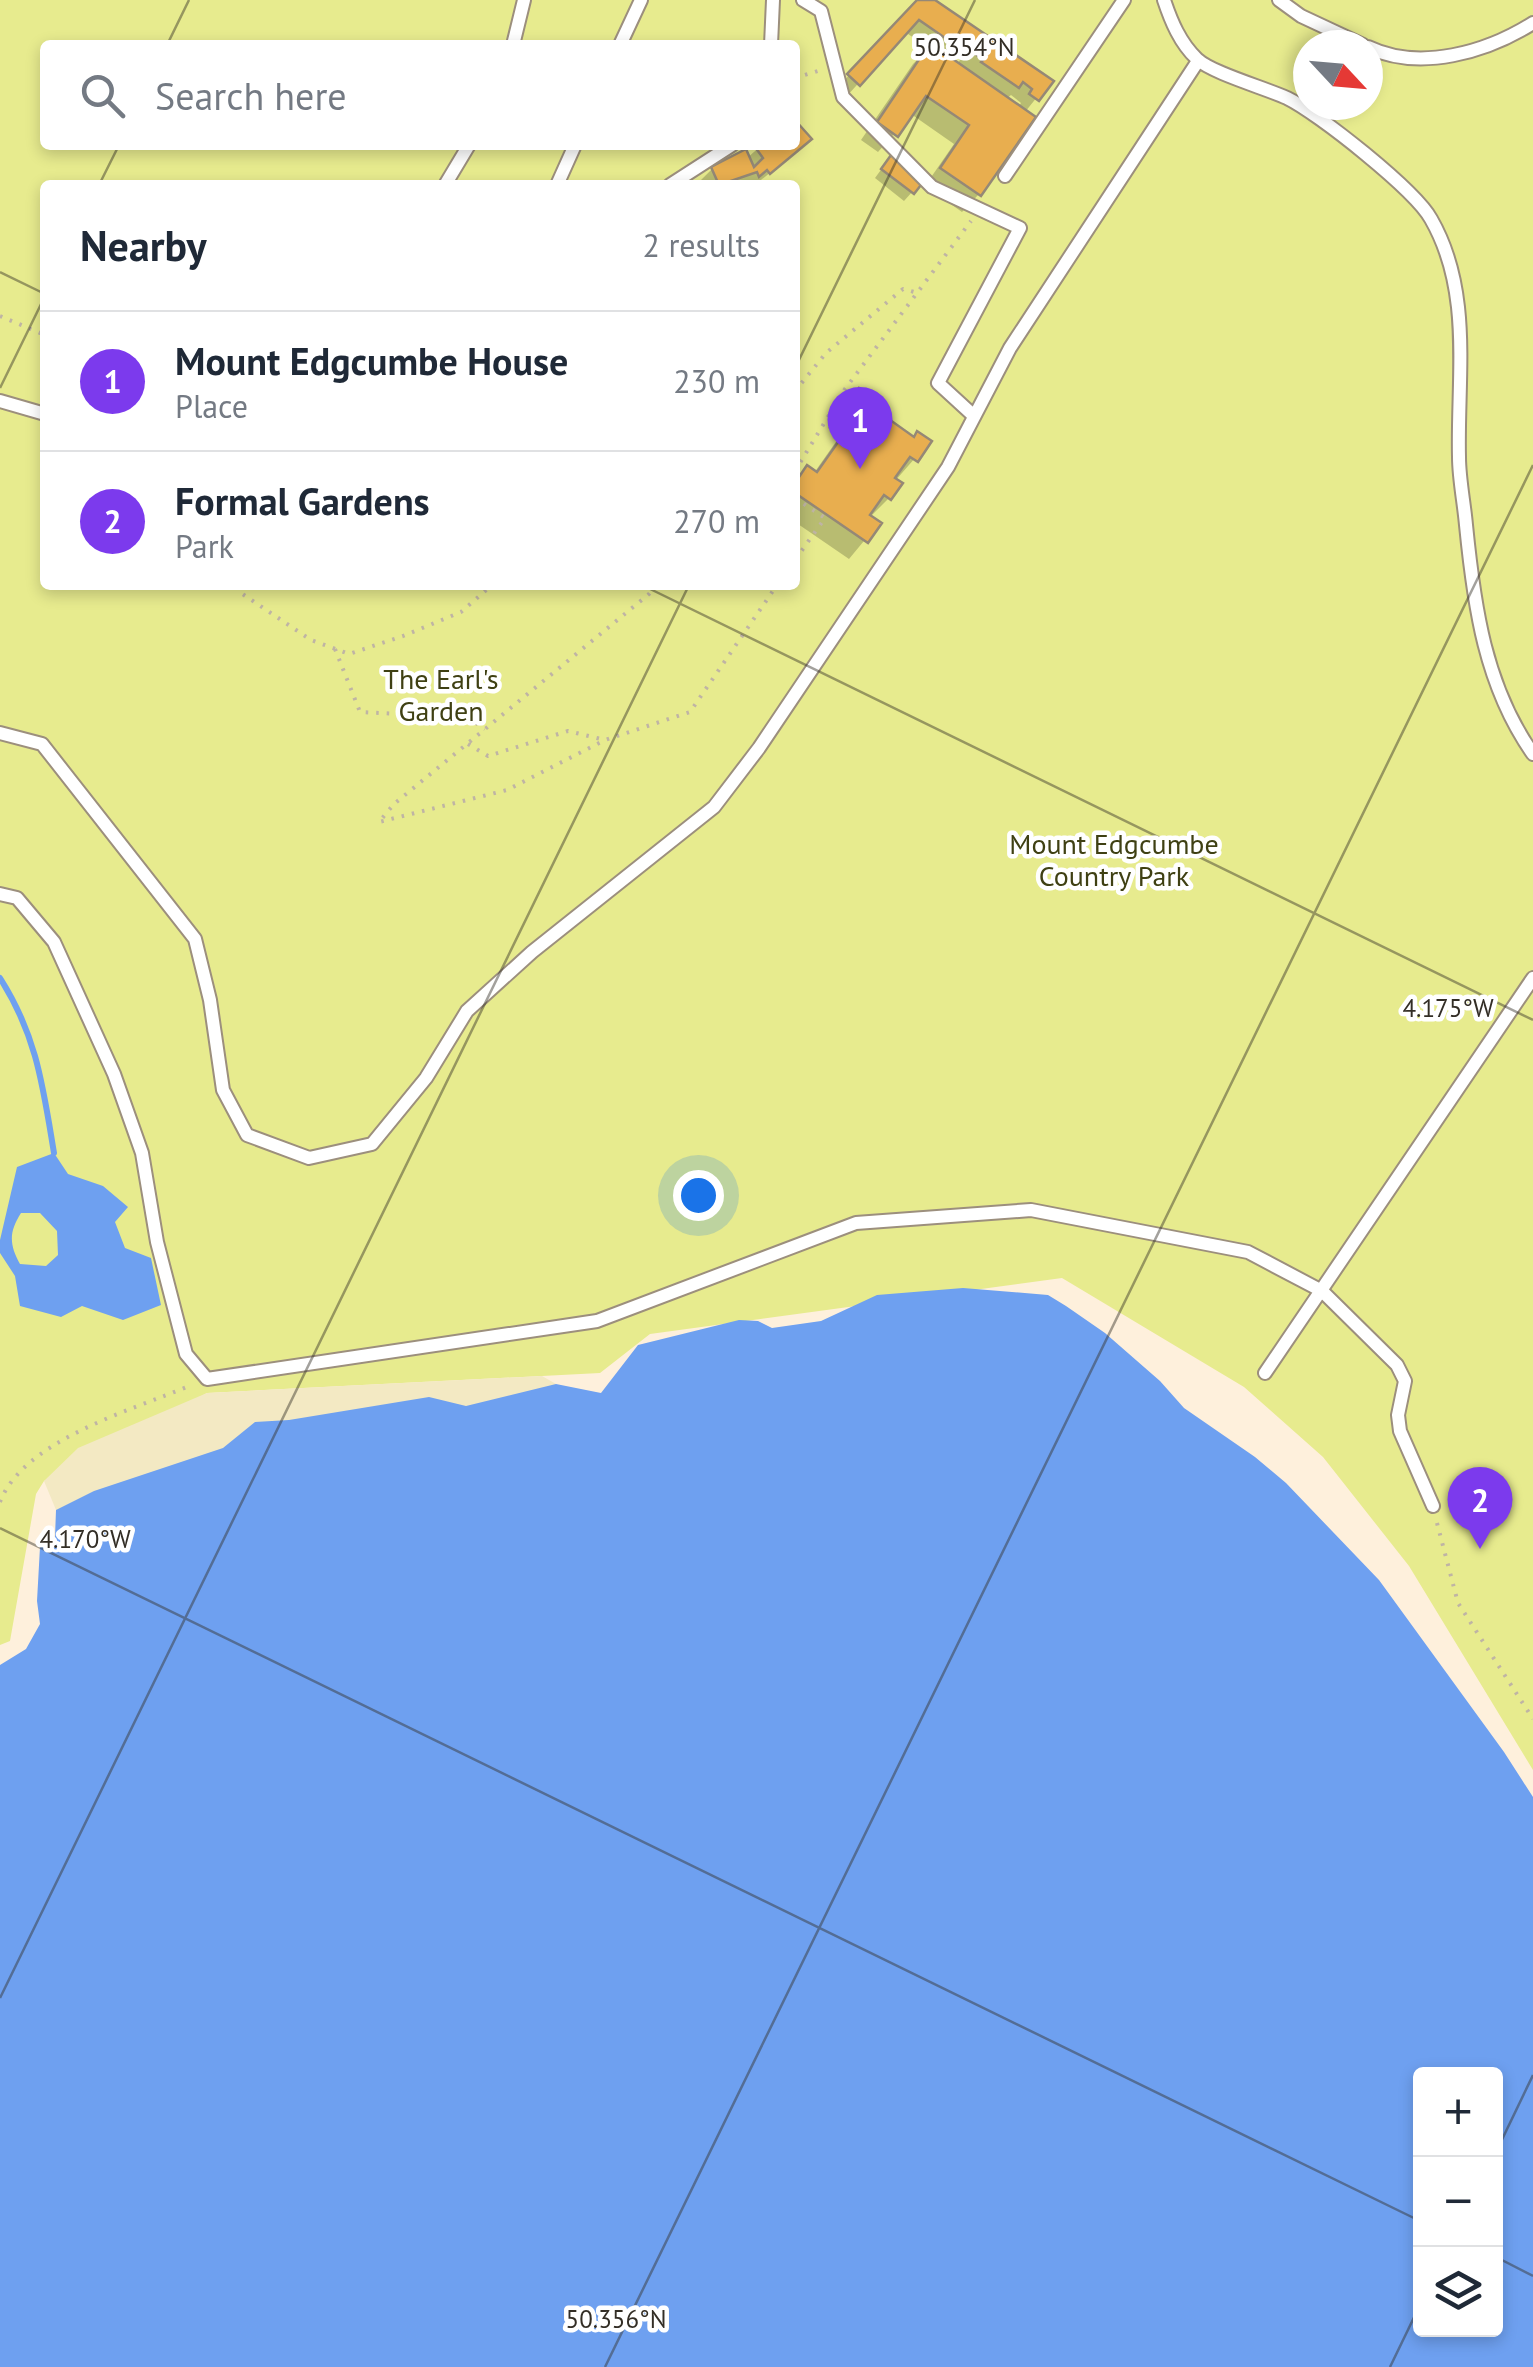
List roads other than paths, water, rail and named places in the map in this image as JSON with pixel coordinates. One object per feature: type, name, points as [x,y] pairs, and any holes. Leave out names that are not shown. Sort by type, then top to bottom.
[{"type":"lane","points":[[514,40],[524,0]]},
{"type":"lane","points":[[622,40],[641,0]]},
{"type":"lane","points":[[771,40],[773,0]]},
{"type":"lane","points":[[803,0],[821,11],[844,97],[932,187],[1020,228],[938,383],[974,416]]},
{"type":"lane","points":[[1006,176],[1124,0]]},
{"type":"lane","points":[[1164,0],[1172,26],[1198,61],[1292,100],[1388,172],[1431,218],[1457,288],[1462,372],[1458,459],[1472,594],[1484,650],[1520,736],[1533,754]]},
{"type":"lane","points":[[1279,0],[1331,30]]},
{"type":"lane","points":[[1383,54],[1443,58],[1504,41],[1533,23]]},
{"type":"lane","points":[[0,733],[42,744],[195,939],[210,1000],[223,1090],[247,1135],[309,1158],[372,1144],[426,1078],[467,1011],[532,952],[714,807],[759,748],[948,467],[1010,348],[1198,61]]},
{"type":"lane","points":[[447,180],[466,150]]},
{"type":"lane","points":[[559,180],[572,150]]},
{"type":"lane","points":[[678,180],[724,150]]},
{"type":"lane","points":[[0,401],[40,413]]},
{"type":"lane","points":[[0,894],[17,898],[54,942],[114,1074],[142,1153],[157,1242],[186,1354],[207,1379],[597,1322],[856,1223],[1031,1210],[1248,1252],[1322,1291],[1398,1365],[1405,1381],[1398,1415],[1400,1431],[1433,1506]]},
{"type":"lane","points":[[1265,1373],[1533,978]]},
{"type":"water","points":[[54,1153],[68,1174],[103,1186],[128,1207],[115,1222],[125,1248],[151,1258],[161,1305],[123,1320],[82,1306],[61,1317],[20,1306],[15,1276],[0,1253],[17,1167]],"holes":[[[21,1213],[40,1213],[57,1231],[58,1255],[46,1266],[20,1264],[12,1244],[14,1226]]]},
{"type":"water","points":[[963,1288],[1048,1295],[1066,1306],[1105,1333],[1160,1381],[1184,1408],[1286,1483],[1379,1580],[1504,1752],[1533,1797],[1533,2367],[0,2367],[0,1665],[26,1649],[40,1624],[40,1547],[55,1537],[56,1510],[94,1491],[223,1448],[255,1422],[429,1397],[466,1406],[556,1384],[601,1393],[638,1345],[739,1320],[758,1321],[772,1328],[821,1321],[877,1295]]},
{"type":"waterway","points":[[0,978],[30,1041],[54,1153]]},
{"type":"place","name":"Mount Edgcumbe House","points":[[860,469]]},
{"type":"place","name":"Formal Gardens","points":[[1480,1549]]},
{"type":"park label","name":"The Earl's Garden","points":[[441,694]]},
{"type":"park label","name":"Mount Edgcumbe Country Park","points":[[1114,859]]}]
